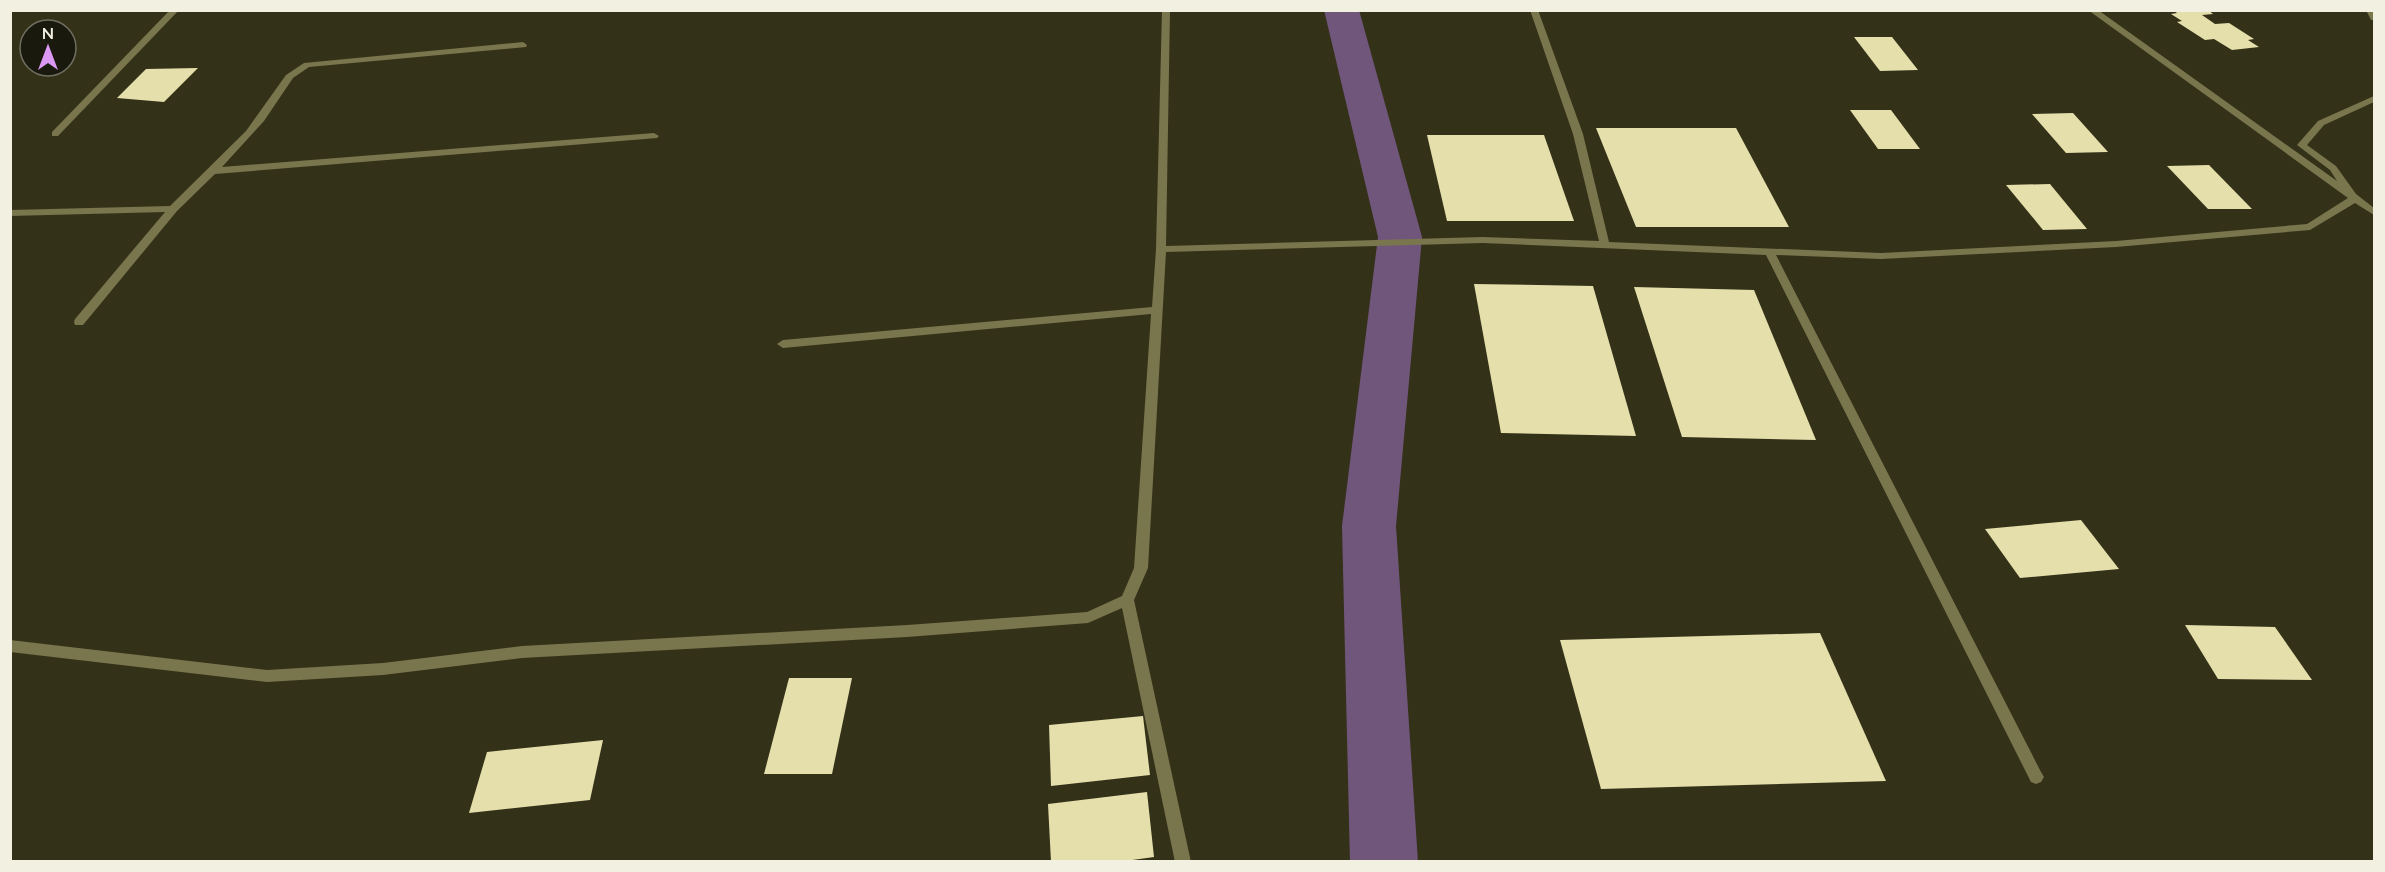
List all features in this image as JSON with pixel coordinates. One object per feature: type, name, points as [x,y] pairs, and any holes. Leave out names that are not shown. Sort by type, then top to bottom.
[{"type":"street","points":[[55,134],[175,10]]},
{"type":"street","points":[[1166,10],[1161,249],[1140,568],[1127,600],[1183,861]]},
{"type":"street","points":[[1534,10],[1578,134],[1605,245]]},
{"type":"street","points":[[2092,10],[2374,212]]},
{"type":"street","points":[[2370,10],[2374,18]]},
{"type":"street","points":[[79,322],[173,209],[264,115],[293,70],[307,64],[523,45]]},
{"type":"street","points":[[2354,199],[2333,168],[2302,145],[2322,123],[2374,99]]},
{"type":"street","points":[[211,171],[654,136]]},
{"type":"street","points":[[1161,249],[1483,240],[1881,256],[2116,244],[2310,227],[2354,199]]},
{"type":"street","points":[[10,213],[173,209]]},
{"type":"street","points":[[1770,253],[2036,777]]},
{"type":"street","points":[[783,344],[1157,310]]},
{"type":"street","points":[[10,646],[267,676],[383,669],[522,652],[907,631],[1088,617],[1127,600]]},
{"type":"building","points":[[2173,10],[2208,10],[2213,14],[2202,15],[2215,24],[2229,23],[2254,39],[2248,40],[2259,47],[2232,50],[2214,39],[2205,40],[2177,22],[2182,21],[2171,14],[2177,13]]},
{"type":"building","points":[[1854,37],[1892,37],[1918,70],[1880,71]]},
{"type":"building","points":[[198,68],[164,102],[117,98],[146,69]]},
{"type":"building","points":[[1850,110],[1891,110],[1920,149],[1878,149]]},
{"type":"building","points":[[2073,113],[2108,152],[2066,153],[2032,114]]},
{"type":"building","points":[[1596,128],[1736,128],[1789,227],[1636,227]]},
{"type":"building","points":[[1427,135],[1544,135],[1574,221],[1447,221]]},
{"type":"building","points":[[2209,165],[2252,209],[2208,209],[2167,166]]},
{"type":"building","points":[[2050,184],[2087,229],[2043,230],[2006,185]]},
{"type":"building","points":[[1474,284],[1593,286],[1636,436],[1501,433]]},
{"type":"building","points":[[1634,287],[1754,290],[1816,440],[1682,437]]},
{"type":"building","points":[[2081,520],[2119,569],[2020,578],[1985,529]]},
{"type":"building","points":[[2185,625],[2275,627],[2312,680],[2218,679]]},
{"type":"building","points":[[1820,633],[1886,781],[1601,789],[1560,640]]},
{"type":"building","points":[[789,678],[852,678],[832,774],[764,774]]},
{"type":"building","points":[[1143,716],[1150,775],[1051,786],[1049,725]]},
{"type":"building","points":[[603,740],[590,800],[469,813],[487,752]]},
{"type":"building","points":[[1147,792],[1154,857],[1118,862],[1051,862],[1048,804]]},
{"type":"waterway","points":[[1341,10],[1400,237],[1369,526],[1384,862]]}]
